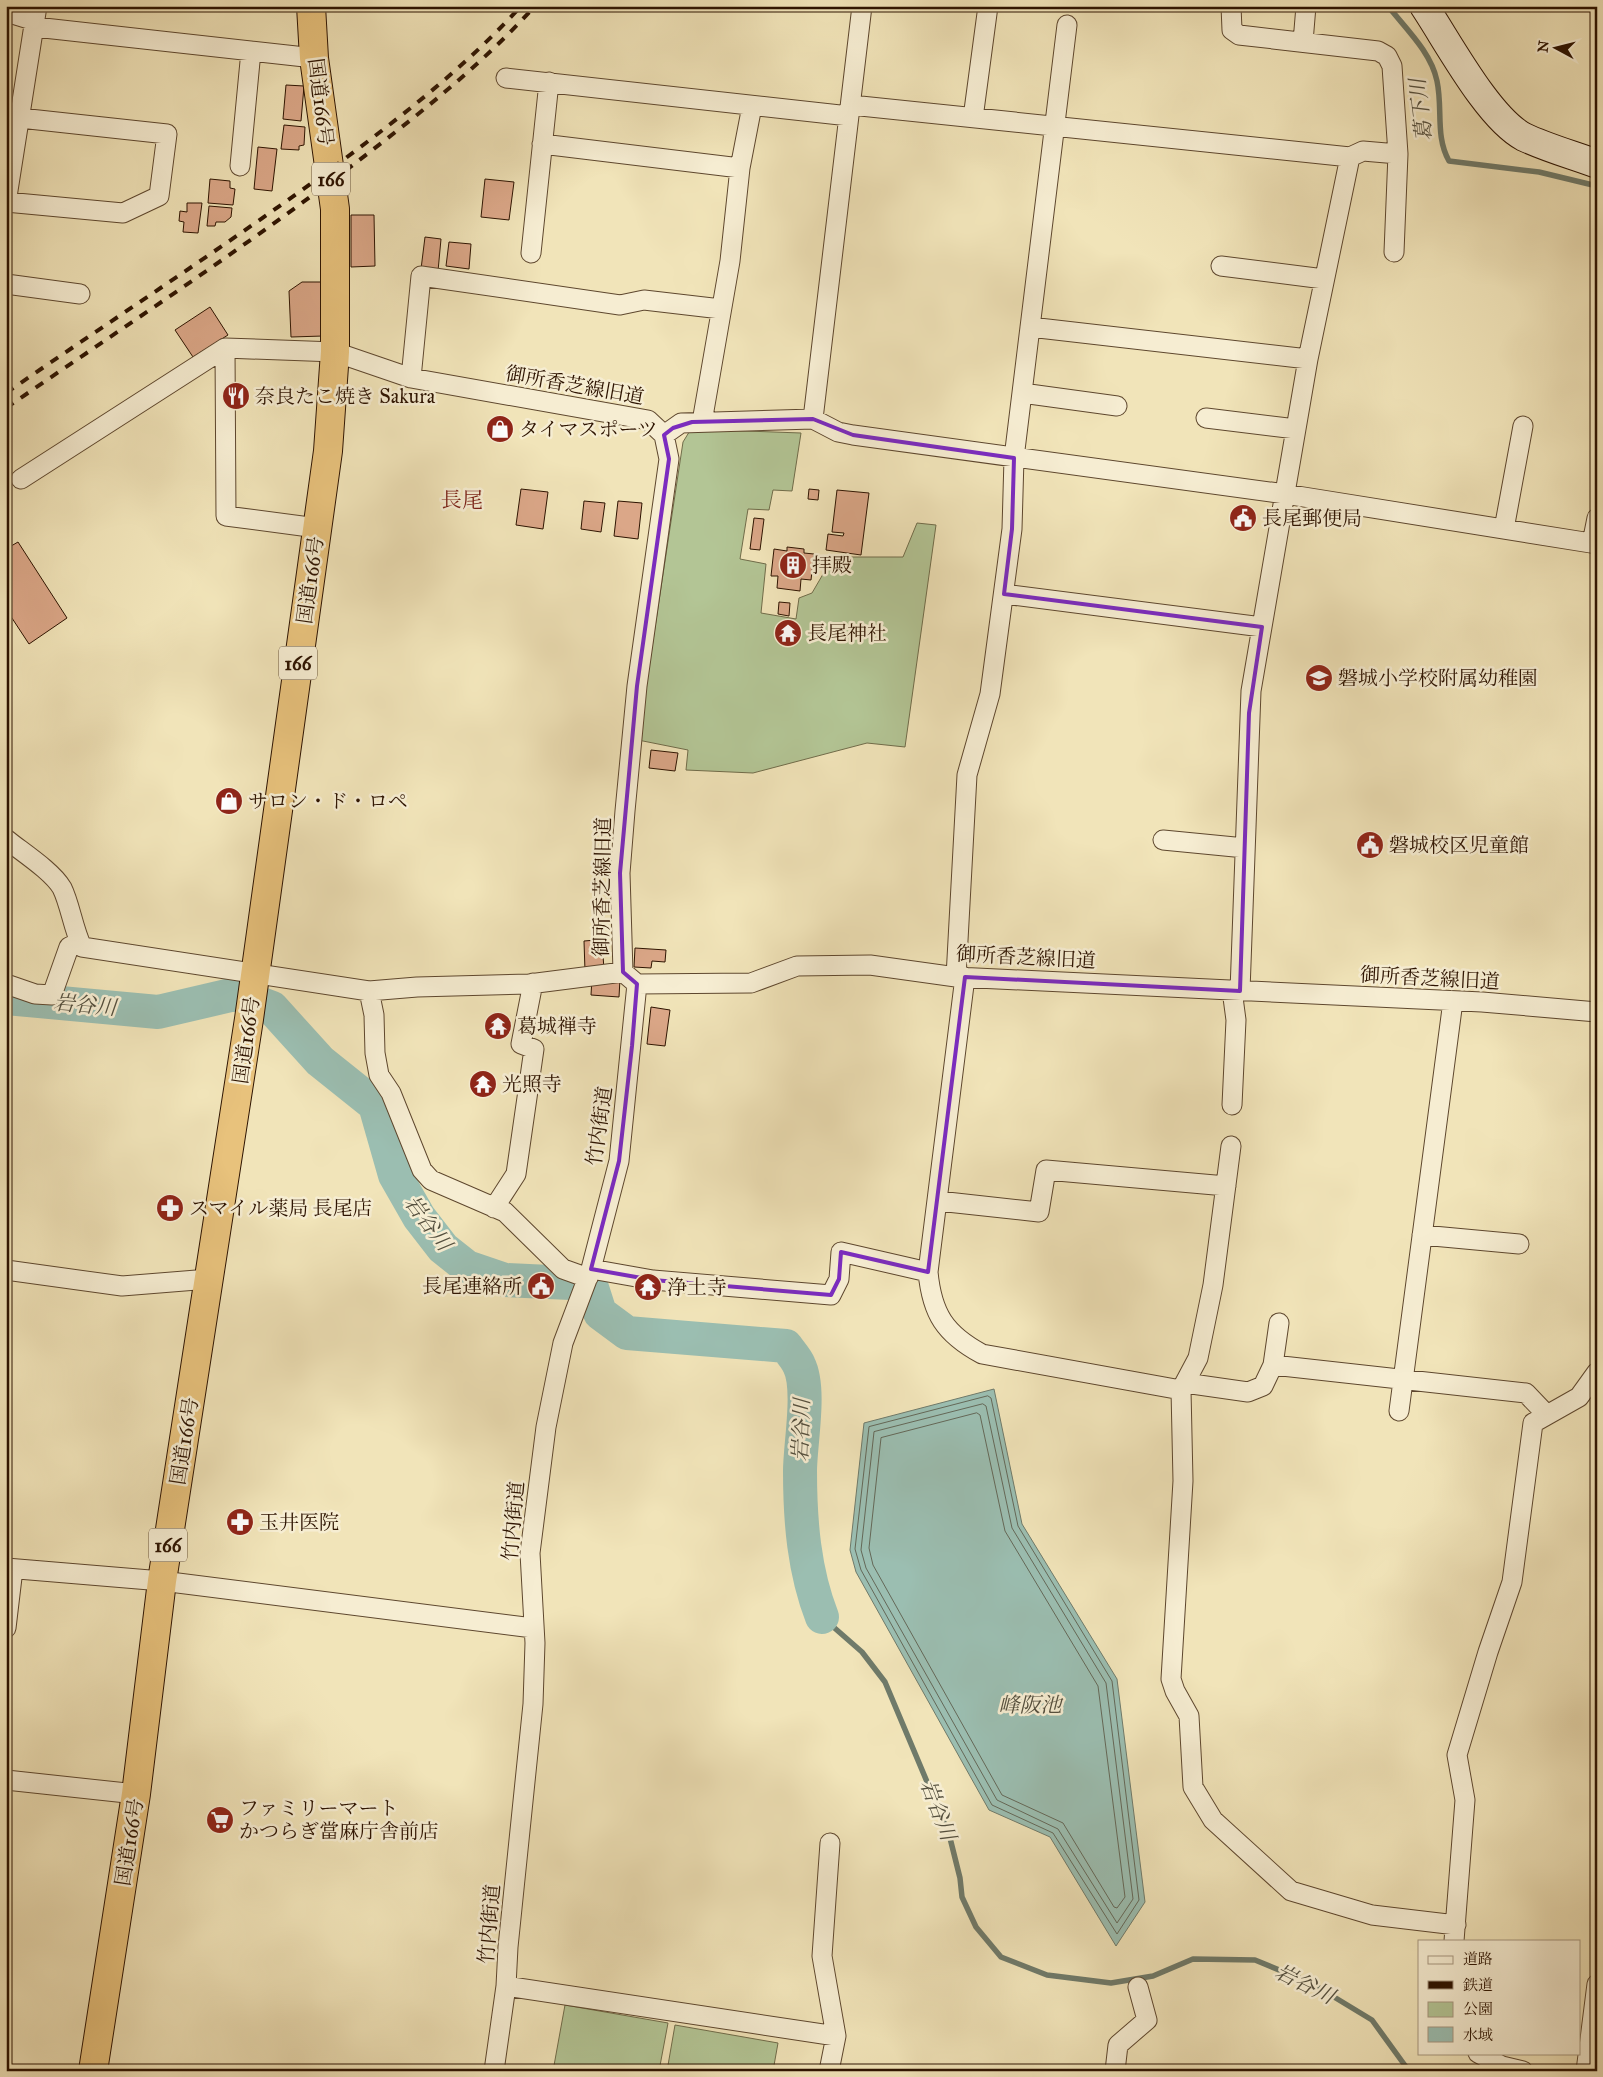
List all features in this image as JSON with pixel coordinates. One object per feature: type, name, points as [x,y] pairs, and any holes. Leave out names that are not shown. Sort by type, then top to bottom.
[{"type":"highway","name":"国道166号","points":[[93,2071],[136,1794],[162,1581],[256,972],[328,451],[335,352],[335,209],[314,58],[310,6]]},
{"type":"street","points":[[813,419],[862,6]]},
{"type":"street","points":[[973,118],[988,6]]},
{"type":"street","points":[[1231,6],[1232,30],[1239,35],[1378,51],[1387,56],[1392,66],[1398,154],[1394,252]]},
{"type":"street","points":[[1303,42],[1306,6]]},
{"type":"street","points":[[1424,6],[1488,104],[1504,122],[1524,136],[1597,164]]},
{"type":"street","points":[[6,12],[36,18],[314,58]]},
{"type":"street","points":[[20,118],[167,134],[159,196],[123,213],[7,199],[36,18]]},
{"type":"street","points":[[1068,25],[1014,458],[1012,529],[1004,594],[990,694],[967,775],[961,977],[938,1201],[928,1272],[930,1296],[941,1320],[966,1345],[982,1354],[1183,1387],[1248,1392],[1263,1386],[1273,1365],[1279,1323]]},
{"type":"street","points":[[240,166],[251,50]]},
{"type":"street","points":[[506,78],[752,106],[973,118],[1350,157],[1363,151],[1398,154]]},
{"type":"street","points":[[531,253],[549,82]]},
{"type":"street","points":[[702,422],[730,261],[740,168],[752,106]]},
{"type":"street","points":[[542,144],[740,168]]},
{"type":"street","points":[[1232,1105],[1236,991],[1246,848],[1249,713],[1308,359],[1350,157]]},
{"type":"street","points":[[1221,266],[1324,279]]},
{"type":"street","points":[[411,378],[421,276],[620,305],[644,300],[721,309]]},
{"type":"street","points":[[6,284],[80,294]]},
{"type":"street","points":[[1030,327],[1308,359]]},
{"type":"street","points":[[21,479],[225,348]]},
{"type":"street","points":[[225,348],[226,516],[317,528]]},
{"type":"street","name":"御所香芝線旧道","points":[[225,348],[335,352],[411,378],[648,420],[664,435],[669,459],[637,686],[620,873],[630,978],[751,983],[797,966],[870,965],[961,977],[1453,1001],[1597,1012]]},
{"type":"street","points":[[1022,393],[1118,406]]},
{"type":"street","points":[[1206,418],[1296,429]]},
{"type":"street","points":[[664,435],[681,423],[813,419],[838,432],[853,435],[976,450],[1014,458],[1285,494],[1594,544],[1597,518]]},
{"type":"street","points":[[1504,529],[1523,426]]},
{"type":"street","points":[[1004,594],[1262,627]]},
{"type":"street","points":[[6,839],[51,876],[62,888],[74,932],[82,947],[256,972],[369,991],[418,986],[630,978]]},
{"type":"street","points":[[1163,840],[1246,848]]},
{"type":"street","points":[[6,984],[35,994],[52,995],[69,947],[80,942]]},
{"type":"street","name":"竹内街道","points":[[494,2071],[506,1986],[508,1947],[533,1704],[535,1643],[530,1552],[546,1427],[563,1343],[587,1281],[619,1160],[630,978]]},
{"type":"street","points":[[494,1208],[516,1174],[534,1049],[521,1044],[533,983]]},
{"type":"street","points":[[369,991],[374,1015],[375,1053],[379,1075],[391,1093],[422,1170],[431,1180],[505,1212],[563,1269],[587,1281],[653,1280],[831,1295],[839,1279],[841,1252],[928,1272]]},
{"type":"street","points":[[1399,1410],[1453,1001]]},
{"type":"street","points":[[1231,1146],[1213,1285],[1198,1358],[1183,1387],[1183,1482],[1171,1678],[1175,1691],[1189,1716],[1193,1787],[1213,1820],[1291,1891],[1372,1915],[1455,1933],[1465,1800],[1457,1755],[1488,1652],[1512,1582],[1533,1424],[1579,1397],[1597,1372]]},
{"type":"street","points":[[938,1201],[1039,1212],[1046,1170],[1226,1186]]},
{"type":"street","points":[[1422,1235],[1519,1244]]},
{"type":"street","points":[[6,1270],[122,1286],[209,1279]]},
{"type":"street","points":[[1273,1365],[1526,1393],[1547,1416]]},
{"type":"street","points":[[6,1628],[10,1568],[162,1581],[533,1628]]},
{"type":"street","points":[[6,1780],[136,1794]]},
{"type":"street","points":[[829,2071],[836,2036],[822,1956],[830,1843]]},
{"type":"street","points":[[1586,2071],[1595,2012],[1597,1984]]},
{"type":"street","points":[[506,1986],[836,2036]]},
{"type":"street","points":[[1115,2071],[1118,2045],[1146,2020],[1138,1988]]},
{"type":"street","points":[[1480,2054],[1502,2066],[1523,2071]]},
{"type":"highlighted area","points":[[813,419],[853,435],[1014,458],[1012,529],[1004,594],[1262,627],[1249,713],[1240,991],[965,977],[928,1272],[841,1252],[839,1279],[831,1295],[653,1280],[591,1269],[619,1161],[637,984],[623,972],[620,873],[637,686],[669,459],[664,435],[673,428],[692,422]]},
{"type":"green space","name":"長尾神社","points":[[691,429],[801,433],[792,491],[773,490],[769,510],[748,509],[740,559],[766,564],[761,613],[796,619],[799,598],[812,593],[833,557],[903,557],[917,523],[936,525],[905,747],[867,743],[753,773],[686,770],[688,750],[638,740],[683,442]]},
{"type":"green space","points":[[565,2005],[668,2023],[659,2071],[553,2071]]},
{"type":"green space","points":[[675,2025],[778,2043],[773,2071],[667,2071]]},
{"type":"water","name":"峰阪池","points":[[994,1389],[1022,1524],[1117,1679],[1145,1902],[1116,1946],[1050,1837],[989,1810],[856,1572],[850,1550],[864,1423]]},
{"type":"building","points":[[286,85],[304,86],[301,121],[283,119]]},
{"type":"building","points":[[284,125],[305,127],[304,145],[299,146],[299,150],[281,149]]},
{"type":"building","points":[[258,147],[277,149],[272,191],[254,189]]},
{"type":"building","points":[[210,179],[230,181],[230,188],[235,189],[233,205],[208,203]]},
{"type":"building","points":[[485,179],[514,182],[509,220],[481,217]]},
{"type":"building","points":[[187,203],[202,203],[198,233],[183,232],[184,222],[179,221],[180,211],[187,212]]},
{"type":"building","points":[[209,206],[232,208],[231,217],[225,222],[216,222],[215,226],[207,226]]},
{"type":"building","points":[[351,215],[374,215],[375,266],[351,267]]},
{"type":"building","points":[[425,237],[441,239],[438,271],[421,269]]},
{"type":"building","points":[[449,242],[471,244],[469,269],[446,266]]},
{"type":"building","points":[[302,282],[321,282],[323,336],[291,337],[289,291]]},
{"type":"building","points":[[210,307],[228,335],[193,357],[175,330]]},
{"type":"building","points":[[521,489],[548,492],[543,529],[516,525]]},
{"type":"building","points":[[809,489],[819,490],[818,500],[808,499]]},
{"type":"building","points":[[837,490],[869,493],[861,555],[826,550],[828,534],[843,536],[844,533],[832,532]]},
{"type":"building","points":[[584,501],[605,503],[601,532],[581,529]]},
{"type":"building","points":[[618,501],[642,503],[638,539],[614,536]]},
{"type":"building","points":[[754,518],[764,519],[760,550],[750,549]]},
{"type":"building","points":[[18,542],[67,618],[29,644],[6,609],[6,549]]},
{"type":"building","name":"拝殿","points":[[787,547],[804,549],[804,553],[814,554],[811,580],[801,579],[800,591],[777,588],[778,576],[771,576],[774,549],[787,551]]},
{"type":"building","points":[[779,602],[790,603],[789,616],[778,614]]},
{"type":"building","points":[[651,750],[678,753],[675,771],[649,768]]},
{"type":"building","points":[[608,939],[609,955],[603,955],[604,970],[585,971],[584,941]]},
{"type":"building","points":[[635,948],[666,950],[665,962],[652,961],[651,968],[634,967]]},
{"type":"building","points":[[592,978],[620,979],[619,997],[591,995]]},
{"type":"building","points":[[651,1007],[670,1010],[665,1046],[647,1044]]},
{"type":"waterway","name":"葛下川","points":[[1388,6],[1417,41],[1434,70],[1439,91],[1442,142],[1449,161],[1539,172],[1597,186]]},
{"type":"waterway","name":"岩谷川","points":[[6,998],[158,1012],[235,994],[272,1008],[320,1061],[375,1105],[395,1175],[419,1217],[443,1248],[467,1267],[505,1280],[571,1283],[592,1288],[600,1313],[627,1333],[786,1346],[799,1365],[804,1388],[805,1402],[800,1460],[802,1527],[807,1564],[822,1617]]},
{"type":"waterway","name":"岩谷川","points":[[822,1617],[862,1652],[885,1682],[949,1834],[960,1878],[962,1897],[976,1927],[1001,1957],[1047,1975],[1111,1983],[1153,1976],[1193,1959],[1255,1960],[1311,1983],[1372,2020],[1409,2071]]},
{"type":"railway","points":[[6,393],[323,175],[401,116],[451,74],[499,30],[521,6]]},
{"type":"railway","points":[[6,408],[217,264],[341,174],[466,74],[535,6]]},
{"type":"place","name":"奈良たこ焼き Sakura","points":[[236,396]]},
{"type":"place","name":"タイマスポーツ","points":[[500,429]]},
{"type":"place","name":"長尾郵便局","points":[[1243,518]]},
{"type":"place","name":"拝殿","points":[[793,565]]},
{"type":"place","name":"長尾神社","points":[[788,633]]},
{"type":"place","name":"磐城小学校附属幼稚園","points":[[1319,678]]},
{"type":"place","name":"サロン・ド・ロペ","points":[[229,801]]},
{"type":"place","name":"磐城校区児童館","points":[[1370,845]]},
{"type":"place","name":"葛城禅寺","points":[[498,1026]]},
{"type":"place","name":"光照寺","points":[[483,1084]]},
{"type":"place","name":"スマイル薬局 長尾店","points":[[170,1208]]},
{"type":"place","name":"長尾連絡所","points":[[541,1286]]},
{"type":"place","name":"浄土寺","points":[[648,1287]]},
{"type":"place","name":"玉井医院","points":[[240,1522]]},
{"type":"place","name":"ファミリーマート かつらぎ當麻庁舎前店","points":[[220,1820]]},
{"type":"district","name":"長尾","points":[[462,500]]}]
